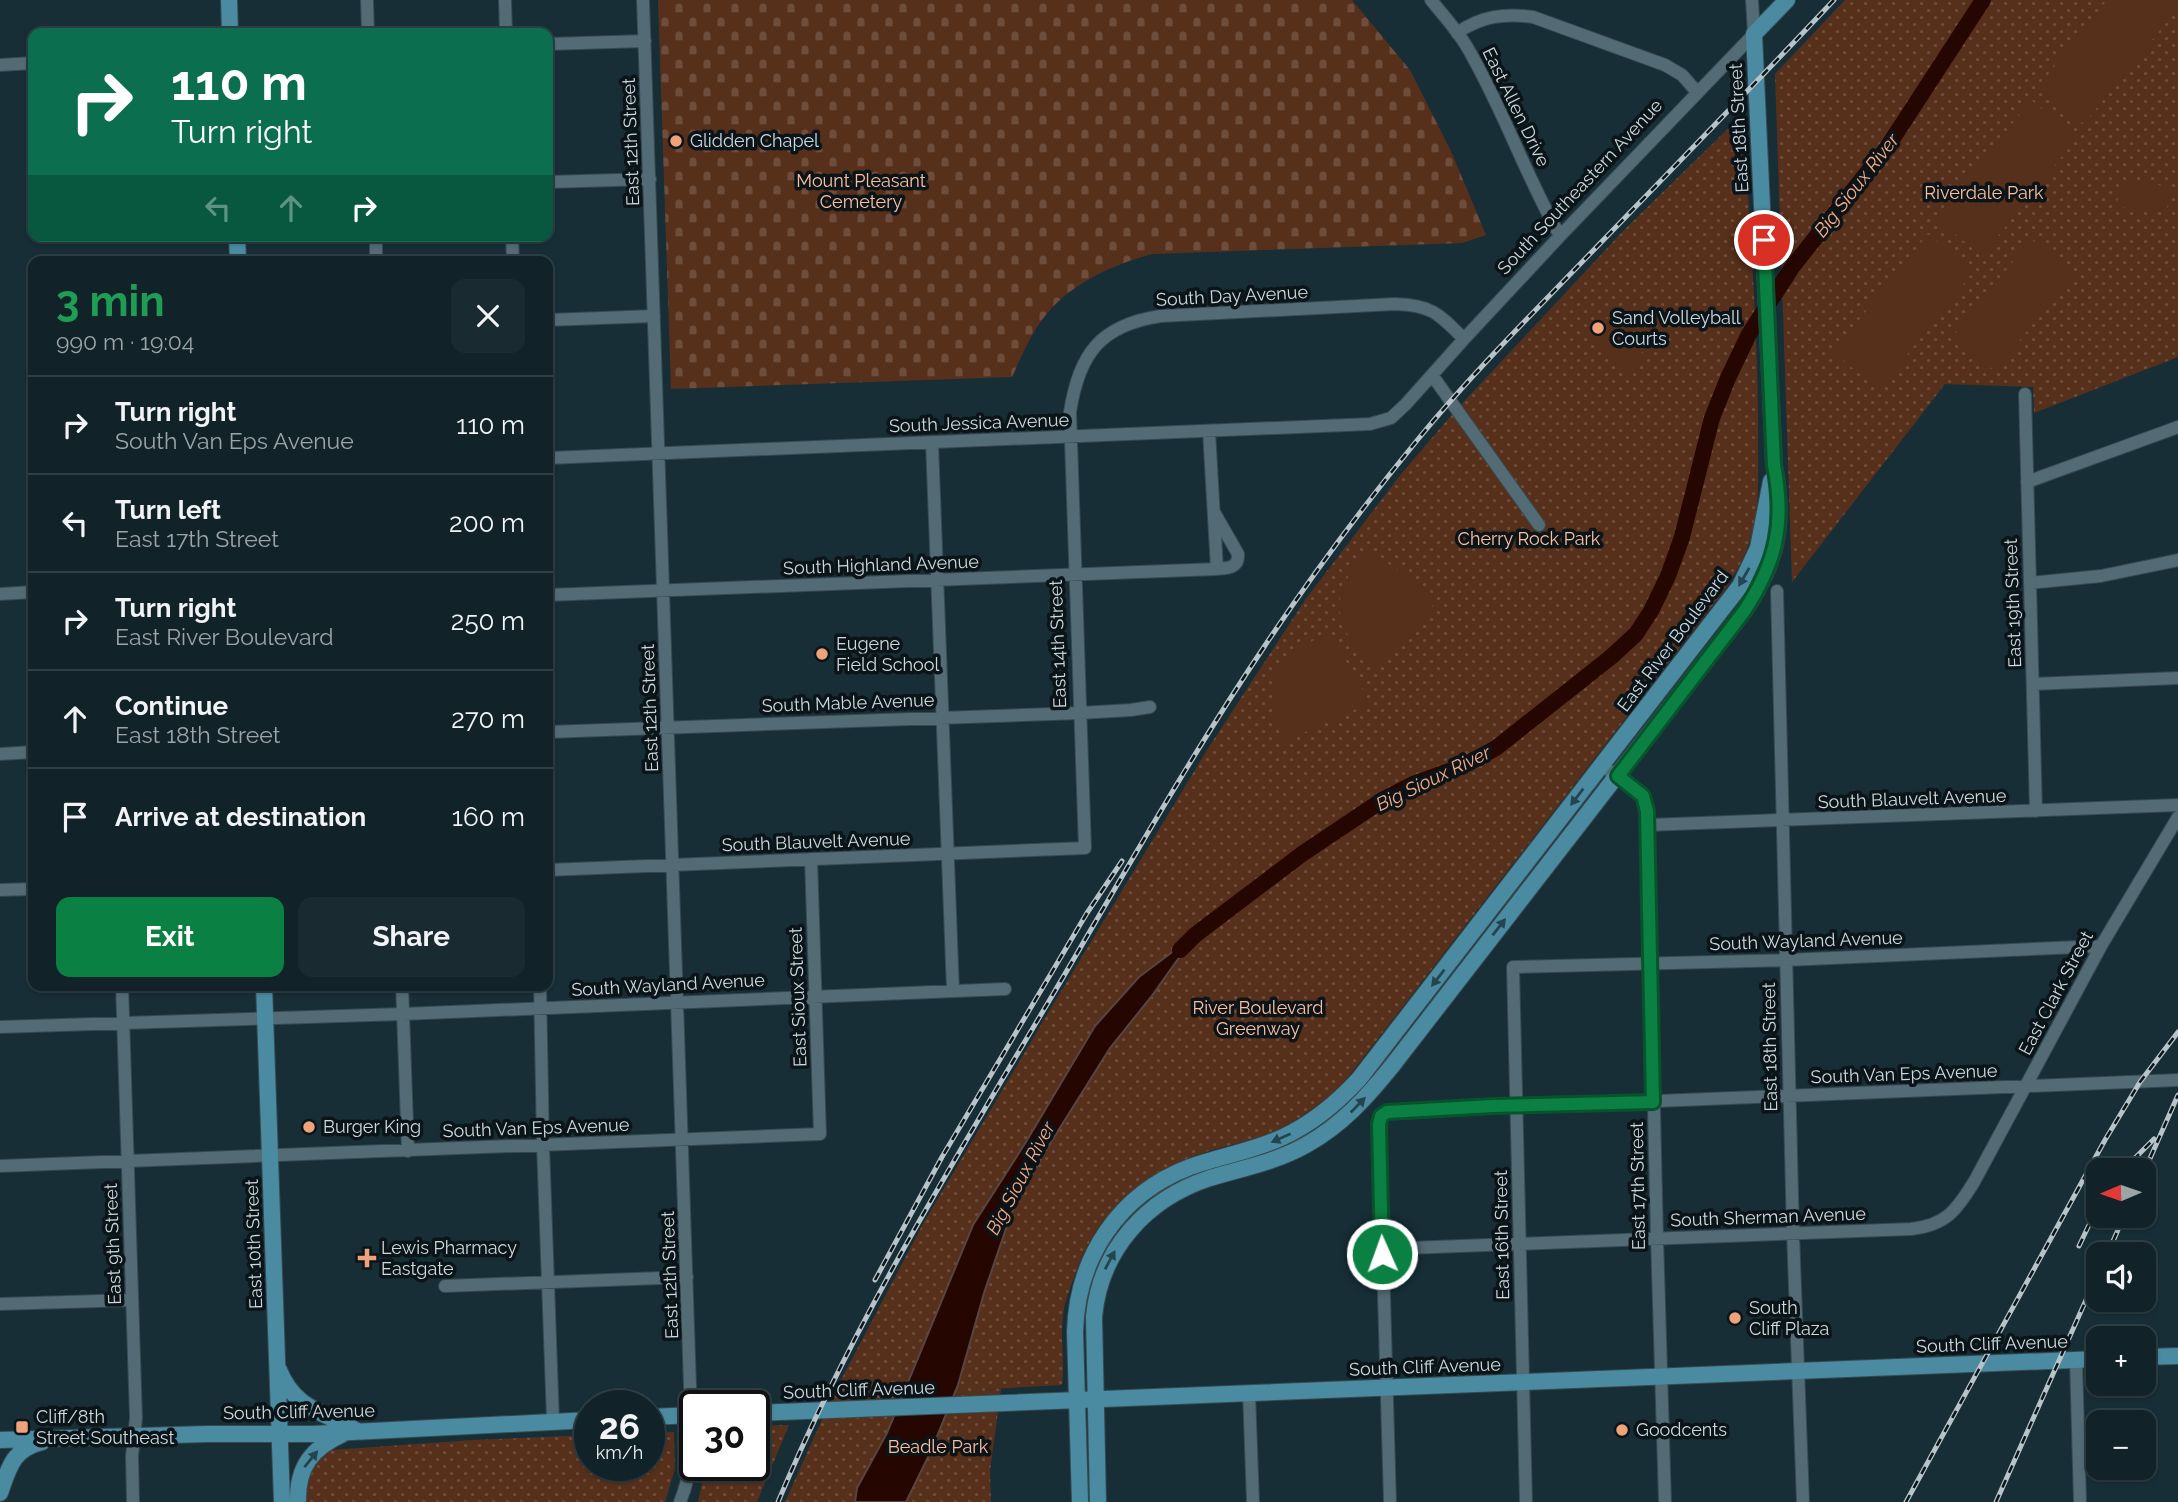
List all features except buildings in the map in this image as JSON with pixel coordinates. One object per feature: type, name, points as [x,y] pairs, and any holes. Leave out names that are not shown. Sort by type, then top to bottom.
[{"type":"main road","points":[[229,0],[230,28]]},
{"type":"main road","name":"South Southeastern Avenue","points":[[1754,34],[1787,0]]},
{"type":"main road","name":"East 18th Street","points":[[1754,34],[1774,465]]},
{"type":"main road","points":[[1098,1502],[1093,1327],[1096,1299],[1103,1273],[1115,1250],[1129,1230],[1152,1208],[1180,1190],[1286,1155],[1325,1133],[1356,1108],[1392,1066],[1745,610],[1761,584],[1779,525],[1779,492],[1774,465]]},
{"type":"main road","name":"East River Boulevard","points":[[1077,1400],[1075,1332],[1078,1295],[1086,1269],[1105,1233],[1116,1219],[1156,1184],[1188,1168],[1279,1139],[1315,1119],[1344,1096],[1379,1055],[1747,574],[1762,534],[1774,465]]},
{"type":"main road","name":"East 10th Street","points":[[264,991],[282,1502]]},
{"type":"main road","points":[[1086,1269],[1088,1282],[1082,1312],[1083,1379],[1087,1393],[1095,1399]]},
{"type":"main road","points":[[1042,1402],[1066,1388],[1067,1312],[1069,1304],[1078,1295]]},
{"type":"main road","points":[[2156,1357],[2178,1356]]},
{"type":"main road","name":"South Cliff Avenue","points":[[770,1413],[2086,1360]]},
{"type":"main road","points":[[277,1364],[288,1387],[307,1406],[321,1415],[337,1419],[352,1432],[322,1446],[309,1459],[298,1481],[298,1502]]},
{"type":"main road","points":[[1104,1502],[1104,1419],[1109,1410],[1127,1398]]},
{"type":"main road","points":[[1077,1400],[1080,1502]]},
{"type":"main road","points":[[1077,1400],[1084,1409],[1088,1422],[1092,1502]]},
{"type":"main road","name":"South Cliff Avenue","points":[[61,1438],[352,1432],[574,1420]]},
{"type":"main road","points":[[0,1440],[61,1438]]},
{"type":"main road","points":[[0,1493],[9,1468],[23,1448],[61,1438]]},
{"type":"street","points":[[367,0],[368,28]]},
{"type":"street","points":[[505,0],[506,28]]},
{"type":"street","name":"East 12th Street","points":[[643,0],[692,1390]]},
{"type":"street","name":"East Allen Drive","points":[[1431,0],[1467,47],[1509,127],[1545,211],[1560,236]]},
{"type":"street","name":"East 18th Street","points":[[1752,0],[1754,34]]},
{"type":"street","points":[[1458,33],[1470,24],[1490,17],[1511,14],[1533,16],[1665,65],[1682,75],[1697,92]]},
{"type":"street","name":"South Southeastern Avenue","points":[[1406,404],[1560,236],[1754,34]]},
{"type":"street","points":[[553,44],[645,41]]},
{"type":"street","points":[[0,65],[28,64]]},
{"type":"street","points":[[553,182],[650,179]]},
{"type":"street","name":"South Day Avenue","points":[[1070,437],[1074,385],[1092,348],[1126,325],[1144,319],[1354,306],[1414,305],[1440,315],[1464,339]]},
{"type":"street","points":[[553,320],[654,316]]},
{"type":"street","points":[[1432,375],[1450,404],[1539,525]]},
{"type":"street","name":"East 19th Street","points":[[2025,394],[2036,811]]},
{"type":"street","name":"South Jessica Avenue","points":[[553,458],[1370,424],[1391,418],[1406,404]]},
{"type":"street","points":[[2027,482],[2178,427]]},
{"type":"street","points":[[1209,431],[1217,569],[1234,566],[1238,554],[1214,512]]},
{"type":"street","name":"East 14th Street","points":[[1070,437],[1085,848]]},
{"type":"street","points":[[932,443],[953,991]]},
{"type":"street","points":[[2030,583],[2101,576],[2178,560]]},
{"type":"street","name":"South Highland Avenue","points":[[553,595],[1217,569]]},
{"type":"street","name":"East 18th Street","points":[[1777,591],[1793,1233],[1803,1502]]},
{"type":"street","points":[[0,594],[28,592]]},
{"type":"street","points":[[2033,684],[2178,678]]},
{"type":"street","name":"South Mable Avenue","points":[[553,732],[1131,710],[1150,706]]},
{"type":"street","points":[[0,754],[28,752]]},
{"type":"street","name":"East 17th Street","points":[[1602,765],[1643,796],[1647,811],[1665,1502]]},
{"type":"street","name":"South Blauvelt Avenue","points":[[1648,825],[2178,805]]},
{"type":"street","name":"East Clark Street","points":[[1943,1221],[1963,1200],[1974,1182],[2101,946],[2178,817]]},
{"type":"street","name":"South Blauvelt Avenue","points":[[553,870],[1085,848]]},
{"type":"street","name":"East Sioux Street","points":[[811,859],[820,1134]]},
{"type":"street","points":[[0,890],[28,889]]},
{"type":"street","name":"South Wayland Avenue","points":[[1513,967],[1787,960],[2101,946]]},
{"type":"street","name":"East 16th Street","points":[[1513,967],[1527,1502]]},
{"type":"street","name":"South Wayland Avenue","points":[[0,1027],[403,1014],[1005,989]]},
{"type":"street","name":"East 9th Street","points":[[122,991],[136,1418],[132,1456],[133,1502]]},
{"type":"street","points":[[402,991],[408,1151]]},
{"type":"street","points":[[540,991],[553,1421]]},
{"type":"street","name":"South Van Eps Avenue","points":[[1382,1249],[1379,1124],[1381,1116],[1396,1110],[2178,1080]]},
{"type":"street","name":"South Van Eps Avenue","points":[[0,1166],[820,1134]]},
{"type":"street","name":"South Sherman Avenue","points":[[1382,1249],[1911,1229],[1928,1227],[1943,1221]]},
{"type":"street","points":[[1382,1249],[1390,1502]]},
{"type":"street","points":[[445,1286],[687,1277]]},
{"type":"street","points":[[0,1304],[132,1300]]},
{"type":"street","points":[[2076,1360],[2080,1502]]},
{"type":"street","points":[[1249,1393],[1253,1502]]},
{"type":"street","name":"East 12th Street","points":[[680,1502],[687,1481]]},
{"type":"green space","name":"Mount Pleasant Cemetery","points":[[658,0],[1352,0],[1410,70],[1451,151],[1486,235],[1462,243],[1152,254],[1106,270],[1065,296],[1042,320],[1012,377],[671,389]]},
{"type":"green space","name":"Riverdale Park","points":[[1845,0],[2178,0],[2178,357],[2034,413],[2033,387],[1945,384],[1792,582],[1775,74]]},
{"type":"green space","points":[[2107,0],[2173,0],[2178,4],[2178,8],[2084,124],[2038,87]]},
{"type":"green space","points":[[2031,100],[2077,138],[1982,256],[1936,219]]},
{"type":"green space","points":[[1743,114],[1755,320],[1758,490],[1755,523],[1750,541],[1727,587],[1339,1089],[1277,1130],[1200,1154],[1156,1174],[1137,1186],[1106,1217],[1082,1257],[1066,1302],[1062,1324],[1062,1385],[972,1390],[1001,1389],[990,1471],[991,1502],[785,1502],[833,1395],[924,1222],[1207,750],[1305,600],[1401,474],[1455,411],[1625,229]],"holes":[[[1357,818],[1230,909],[1302,854]]]},
{"type":"green space","points":[[2119,182],[2169,186],[2167,211],[2117,207]]},
{"type":"green space","points":[[1928,234],[1974,271],[1879,390],[1833,352]]},
{"type":"green space","points":[[2031,239],[2074,273],[1995,371],[1952,337]]},
{"type":"green space","points":[[1602,314],[1644,355],[1627,373],[1584,332]]},
{"type":"green space","points":[[1365,548],[1433,594],[1434,604],[1377,670],[1353,643],[1342,622],[1340,611],[1343,587]]},
{"type":"green space","points":[[1329,632],[1367,697],[1365,705],[1283,742],[1274,708],[1273,684],[1276,674],[1290,655]]},
{"type":"green space","points":[[789,1425],[770,1471],[770,1426]]},
{"type":"green space","points":[[665,1432],[674,1432],[675,1469],[665,1502],[304,1502],[305,1486],[312,1465],[331,1450],[473,1440],[574,1436],[574,1481],[665,1481]]},
{"type":"green space","points":[[703,1481],[766,1481],[757,1502],[698,1502]]},
{"type":"water","points":[[1195,935],[1151,997],[1110,1048],[1046,1150],[1011,1214],[984,1293],[958,1385],[931,1451],[906,1502],[855,1502],[857,1488],[887,1433],[973,1225],[1095,1026],[1139,977]]},
{"type":"waterway","name":"Big Sioux River","points":[[1180,950],[1195,935],[1302,854],[1384,799],[1413,784],[1463,766],[1496,748],[1636,634],[1668,576],[1682,537],[1712,418],[1749,334],[1793,266],[1886,149],[1983,0]]},
{"type":"railway","points":[[778,1502],[838,1371],[906,1244],[1182,776],[1301,593],[1378,489],[1458,392],[1834,0]]},
{"type":"railway","points":[[875,1280],[942,1157],[1087,913],[1122,861]]},
{"type":"railway","points":[[1906,1502],[2105,1140],[2140,1082],[2178,1032]]},
{"type":"railway","points":[[2150,1158],[2178,1095]]},
{"type":"railway","points":[[2135,1158],[2154,1139]]},
{"type":"railway","points":[[2079,1246],[2088,1228]]},
{"type":"railway","points":[[2113,1242],[2119,1228]]},
{"type":"railway","points":[[1996,1502],[2086,1300]]},
{"type":"place","name":"Glidden Chapel","points":[[676,141]]},
{"type":"place","name":"Sand Volleyball Courts","points":[[1598,328]]},
{"type":"place","name":"Eugene Field School","points":[[822,654]]},
{"type":"place","name":"Burger King","points":[[309,1127]]},
{"type":"place","name":"Lewis Pharmacy Eastgate","points":[[367,1258]]},
{"type":"place","name":"South Cliff Plaza","points":[[1735,1318]]},
{"type":"place","name":"Cliff/8th Street Southeast","points":[[22,1427]]},
{"type":"place","name":"Goodcents","points":[[1622,1430]]},
{"type":"route","points":[[1382,1254],[1379,1124],[1381,1116],[1387,1112],[1653,1102],[1647,811],[1643,796],[1618,776],[1745,610],[1761,584],[1772,555],[1780,511],[1774,465],[1764,240]]},
{"type":"park label","name":"Cherry Rock Park","points":[[1529,539]]},
{"type":"park label","name":"River Boulevard Greenway","points":[[1258,1018]]},
{"type":"park label","name":"Beadle Park","points":[[938,1447]]}]
